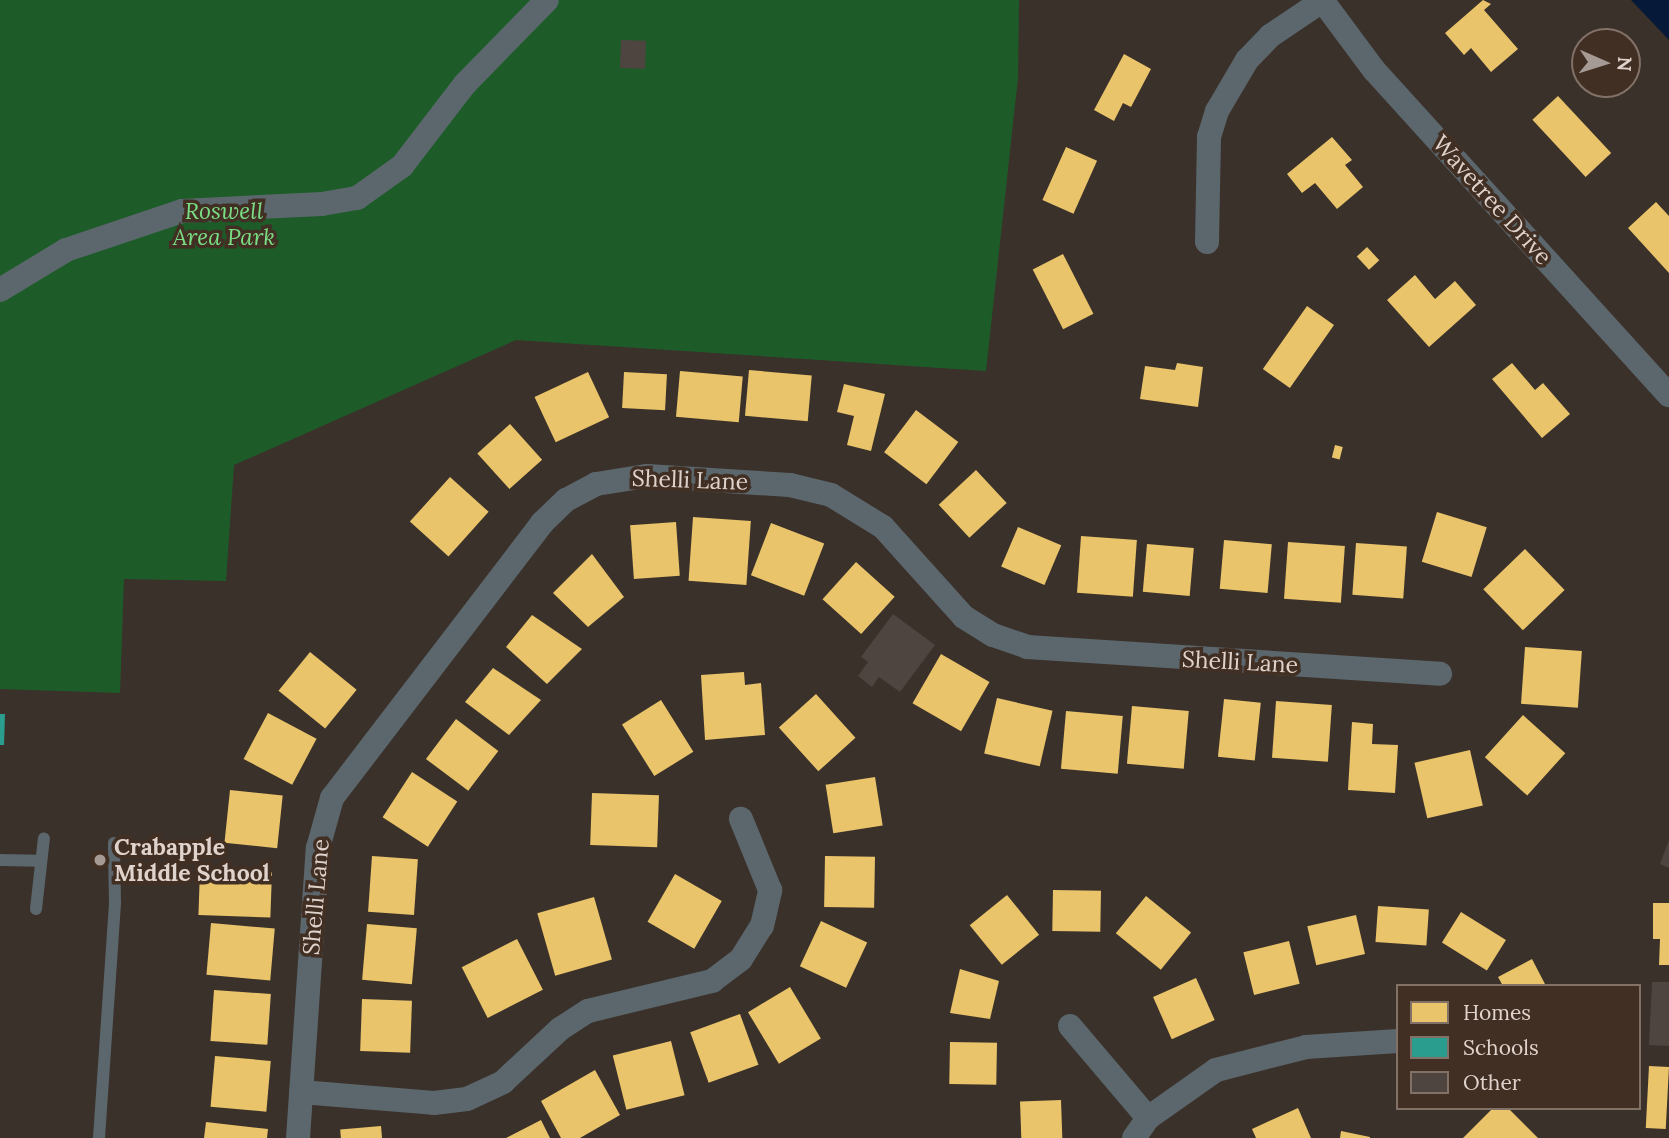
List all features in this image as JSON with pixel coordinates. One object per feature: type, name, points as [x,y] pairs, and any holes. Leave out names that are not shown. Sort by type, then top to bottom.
[{"type":"street","points":[[0,289],[66,250],[182,211],[322,204],[357,198],[402,166],[465,84],[547,0]]},
{"type":"street","points":[[1207,242],[1209,137],[1217,111],[1247,60],[1270,36],[1322,1]]},
{"type":"street","name":"Wavetree Drive","points":[[1322,1],[1374,70],[1669,395]]},
{"type":"street","name":"Shelli Lane","points":[[298,1138],[318,848],[332,798],[542,523],[566,500],[596,484],[647,476],[790,485],[831,495],[883,527],[964,617],[993,635],[1027,647],[1440,674]]},
{"type":"street","points":[[301,1092],[434,1103],[467,1099],[503,1082],[561,1029],[588,1011],[712,981],[741,958],[762,926],[770,890],[741,819]]},
{"type":"street","points":[[1070,1027],[1141,1128],[1216,1070],[1306,1047],[1396,1041]]},
{"type":"lane","points":[[36,909],[39,861],[44,838]]},
{"type":"lane","points":[[99,1138],[115,903],[114,843]]},
{"type":"lane","points":[[0,860],[39,861]]},
{"type":"green space","name":"Roswell Area Park","points":[[0,0],[1019,0],[1018,78],[986,371],[516,340],[234,465],[226,581],[124,579],[120,693],[0,689]]},
{"type":"water","points":[[1631,0],[1669,0],[1669,40]]},
{"type":"building: Homes","points":[[1483,0],[1491,4],[1484,10],[1518,49],[1491,72],[1471,48],[1464,55],[1445,33]]},
{"type":"building: Homes","points":[[1124,54],[1151,69],[1131,107],[1123,103],[1114,121],[1094,110]]},
{"type":"building: Homes","points":[[1558,96],[1611,153],[1586,177],[1532,120]]},
{"type":"building: Homes","points":[[1332,137],[1352,160],[1345,165],[1363,187],[1337,209],[1315,183],[1302,193],[1287,174]]},
{"type":"building: Homes","points":[[1066,147],[1097,161],[1073,214],[1042,200]]},
{"type":"building: Homes","points":[[1656,202],[1669,216],[1669,273],[1628,228]]},
{"type":"building: Homes","points":[[1367,247],[1379,260],[1369,270],[1357,257]]},
{"type":"building: Homes","points":[[1063,254],[1093,314],[1063,329],[1033,269]]},
{"type":"building: Homes","points":[[1415,275],[1435,299],[1455,281],[1476,305],[1429,347],[1387,300]]},
{"type":"building: Homes","points":[[1307,306],[1334,325],[1290,388],[1263,369]]},
{"type":"building: Homes","points":[[1177,363],[1203,367],[1198,407],[1140,399],[1145,366],[1175,370]]},
{"type":"building: Homes","points":[[1512,363],[1535,390],[1543,383],[1570,414],[1542,438],[1492,379]]},
{"type":"building: Homes","points":[[749,370],[812,375],[808,421],[745,416]]},
{"type":"building: Homes","points":[[680,371],[743,376],[739,422],[676,417]]},
{"type":"building: Homes","points":[[588,372],[609,417],[556,442],[535,397]]},
{"type":"building: Homes","points":[[624,372],[667,374],[665,410],[622,408]]},
{"type":"building: Homes","points":[[844,384],[885,394],[871,451],[847,445],[854,416],[837,412]]},
{"type":"building: Homes","points":[[916,410],[958,442],[926,484],[884,452]]},
{"type":"building: Homes","points":[[510,424],[542,460],[509,489],[477,453]]},
{"type":"building: Homes","points":[[1335,445],[1343,447],[1340,460],[1332,458]]},
{"type":"building: Homes","points":[[976,470],[1007,503],[969,538],[939,505]]},
{"type":"building: Homes","points":[[450,477],[489,512],[448,556],[410,522]]},
{"type":"building: Homes","points":[[1437,512],[1487,527],[1472,577],[1422,562]]},
{"type":"building: Homes","points":[[693,517],[751,521],[746,585],[689,581]]},
{"type":"building: Homes","points":[[676,522],[680,576],[634,579],[630,525]]},
{"type":"building: Homes","points":[[771,523],[824,543],[804,596],[751,575]]},
{"type":"building: Homes","points":[[1018,527],[1061,545],[1044,585],[1001,567]]},
{"type":"building: Homes","points":[[1081,536],[1137,540],[1133,597],[1077,593]]},
{"type":"building: Homes","points":[[1224,540],[1272,544],[1268,593],[1220,589]]},
{"type":"building: Homes","points":[[1288,542],[1345,546],[1341,603],[1284,599]]},
{"type":"building: Homes","points":[[1356,543],[1407,547],[1403,598],[1352,595]]},
{"type":"building: Homes","points":[[1147,544],[1194,548],[1190,596],[1143,592]]},
{"type":"building: Homes","points":[[1525,549],[1565,590],[1523,630],[1483,589]]},
{"type":"building: Homes","points":[[592,554],[624,597],[588,627],[553,593]]},
{"type":"building: Homes","points":[[856,562],[895,597],[861,634],[823,599]]},
{"type":"building: Homes","points":[[532,615],[582,649],[547,684],[506,647]]},
{"type":"building: Homes","points":[[1525,647],[1582,651],[1578,708],[1521,704]]},
{"type":"building: Homes","points":[[310,652],[357,690],[325,729],[279,691]]},
{"type":"building: Homes","points":[[941,654],[989,682],[961,731],[912,703]]},
{"type":"building: Homes","points":[[493,668],[541,700],[509,735],[465,702]]},
{"type":"building: Homes","points":[[744,672],[745,685],[761,683],[765,735],[705,740],[701,675]]},
{"type":"building: Homes","points":[[816,694],[855,738],[818,771],[779,727]]},
{"type":"building: Homes","points":[[997,698],[1053,711],[1040,766],[984,754]]},
{"type":"building: Homes","points":[[1224,699],[1261,703],[1255,761],[1218,757]]},
{"type":"building: Homes","points":[[661,700],[693,752],[654,776],[622,724]]},
{"type":"building: Homes","points":[[1276,701],[1332,705],[1328,762],[1272,758]]},
{"type":"building: Homes","points":[[1132,706],[1189,711],[1184,769],[1127,764]]},
{"type":"building: Homes","points":[[1066,711],[1123,716],[1118,774],[1061,769]]},
{"type":"building: Homes","points":[[268,713],[317,739],[292,785],[244,759]]},
{"type":"building: Homes","points":[[1523,715],[1565,753],[1527,795],[1485,757]]},
{"type":"building: Homes","points":[[456,719],[498,751],[468,791],[426,759]]},
{"type":"building: Homes","points":[[1352,722],[1373,724],[1372,744],[1398,745],[1395,793],[1348,790]]},
{"type":"building: Homes","points":[[1470,750],[1483,806],[1427,818],[1414,763]]},
{"type":"building: Homes","points":[[412,772],[457,801],[428,847],[383,817]]},
{"type":"building: Homes","points":[[875,777],[883,825],[833,833],[826,785]]},
{"type":"building: Homes","points":[[230,790],[283,796],[277,848],[224,843]]},
{"type":"building: Homes","points":[[592,793],[659,795],[657,847],[590,845]]},
{"type":"building: Homes","points":[[372,856],[418,859],[414,915],[368,912]]},
{"type":"building: Homes","points":[[825,856],[875,857],[874,908],[824,907]]},
{"type":"building: Homes","points":[[200,870],[272,873],[270,917],[198,915]]},
{"type":"building: Homes","points":[[675,874],[722,901],[694,949],[648,922]]},
{"type":"building: Homes","points":[[1053,890],[1101,891],[1100,932],[1052,931]]},
{"type":"building: Homes","points":[[1007,895],[1039,935],[1002,965],[970,925]]},
{"type":"building: Homes","points":[[1146,896],[1191,933],[1161,970],[1116,933]]},
{"type":"building: Homes","points":[[594,897],[612,959],[555,976],[537,913]]},
{"type":"building: Homes","points":[[1653,903],[1669,903],[1669,965],[1659,965],[1660,939],[1653,939]]},
{"type":"building: Homes","points":[[1378,906],[1429,910],[1426,945],[1375,942]]},
{"type":"building: Homes","points":[[1461,912],[1506,940],[1487,971],[1442,943]]},
{"type":"building: Homes","points":[[1356,915],[1365,954],[1316,965],[1307,926]]},
{"type":"building: Homes","points":[[821,921],[867,943],[846,988],[800,966]]},
{"type":"building: Homes","points":[[211,923],[275,929],[270,980],[206,975]]},
{"type":"building: Homes","points":[[367,924],[417,928],[412,984],[362,980]]},
{"type":"building: Homes","points":[[517,939],[543,990],[488,1018],[462,967]]},
{"type":"building: Homes","points":[[1289,941],[1300,984],[1254,995],[1243,952]]},
{"type":"building: Homes","points":[[1532,959],[1545,984],[1502,984],[1498,977]]},
{"type":"building: Homes","points":[[960,969],[999,981],[990,1019],[950,1013]]},
{"type":"building: Homes","points":[[1196,978],[1215,1020],[1172,1039],[1153,997]]},
{"type":"building: Homes","points":[[790,987],[821,1038],[779,1064],[748,1012]]},
{"type":"building: Homes","points":[[214,990],[271,994],[267,1045],[210,1041]]},
{"type":"building: Homes","points":[[362,999],[412,1001],[410,1053],[360,1051]]},
{"type":"building: Homes","points":[[740,1014],[758,1065],[709,1083],[690,1032]]},
{"type":"building: Homes","points":[[671,1041],[685,1095],[626,1110],[613,1056]]},
{"type":"building: Homes","points":[[950,1042],[997,1043],[996,1085],[949,1084]]},
{"type":"building: Homes","points":[[215,1056],[271,1061],[266,1112],[211,1107]]},
{"type":"building: Homes","points":[[1649,1066],[1669,1067],[1666,1129],[1646,1128]]},
{"type":"building: Homes","points":[[595,1070],[620,1115],[580,1138],[561,1138],[541,1101]]},
{"type":"building: Homes","points":[[1061,1100],[1062,1138],[1021,1138],[1020,1101]]},
{"type":"building: Homes","points":[[1298,1108],[1311,1138],[1256,1138],[1252,1129]]},
{"type":"building: Homes","points":[[1491,1110],[1510,1110],[1538,1138],[1463,1138]]},
{"type":"building: Homes","points":[[541,1120],[550,1138],[506,1138]]},
{"type":"building: Homes","points":[[206,1122],[268,1129],[267,1138],[204,1138]]},
{"type":"building: Homes","points":[[381,1126],[382,1138],[341,1138],[340,1130]]},
{"type":"building: Homes","points":[[1341,1131],[1370,1137],[1370,1138],[1340,1138]]},
{"type":"building: Schools","points":[[0,714],[5,714],[4,745],[0,745]]},
{"type":"building: Other","points":[[621,40],[646,41],[645,69],[620,68]]},
{"type":"building: Other","points":[[893,614],[935,645],[900,692],[879,677],[872,687],[858,676],[868,662],[861,657]]},
{"type":"building: Other","points":[[1669,840],[1669,868],[1660,864]]},
{"type":"building: Other","points":[[1652,982],[1669,982],[1669,1046],[1649,1045]]},
{"type":"place","name":"Crabapple Middle School","points":[[100,860]]}]
